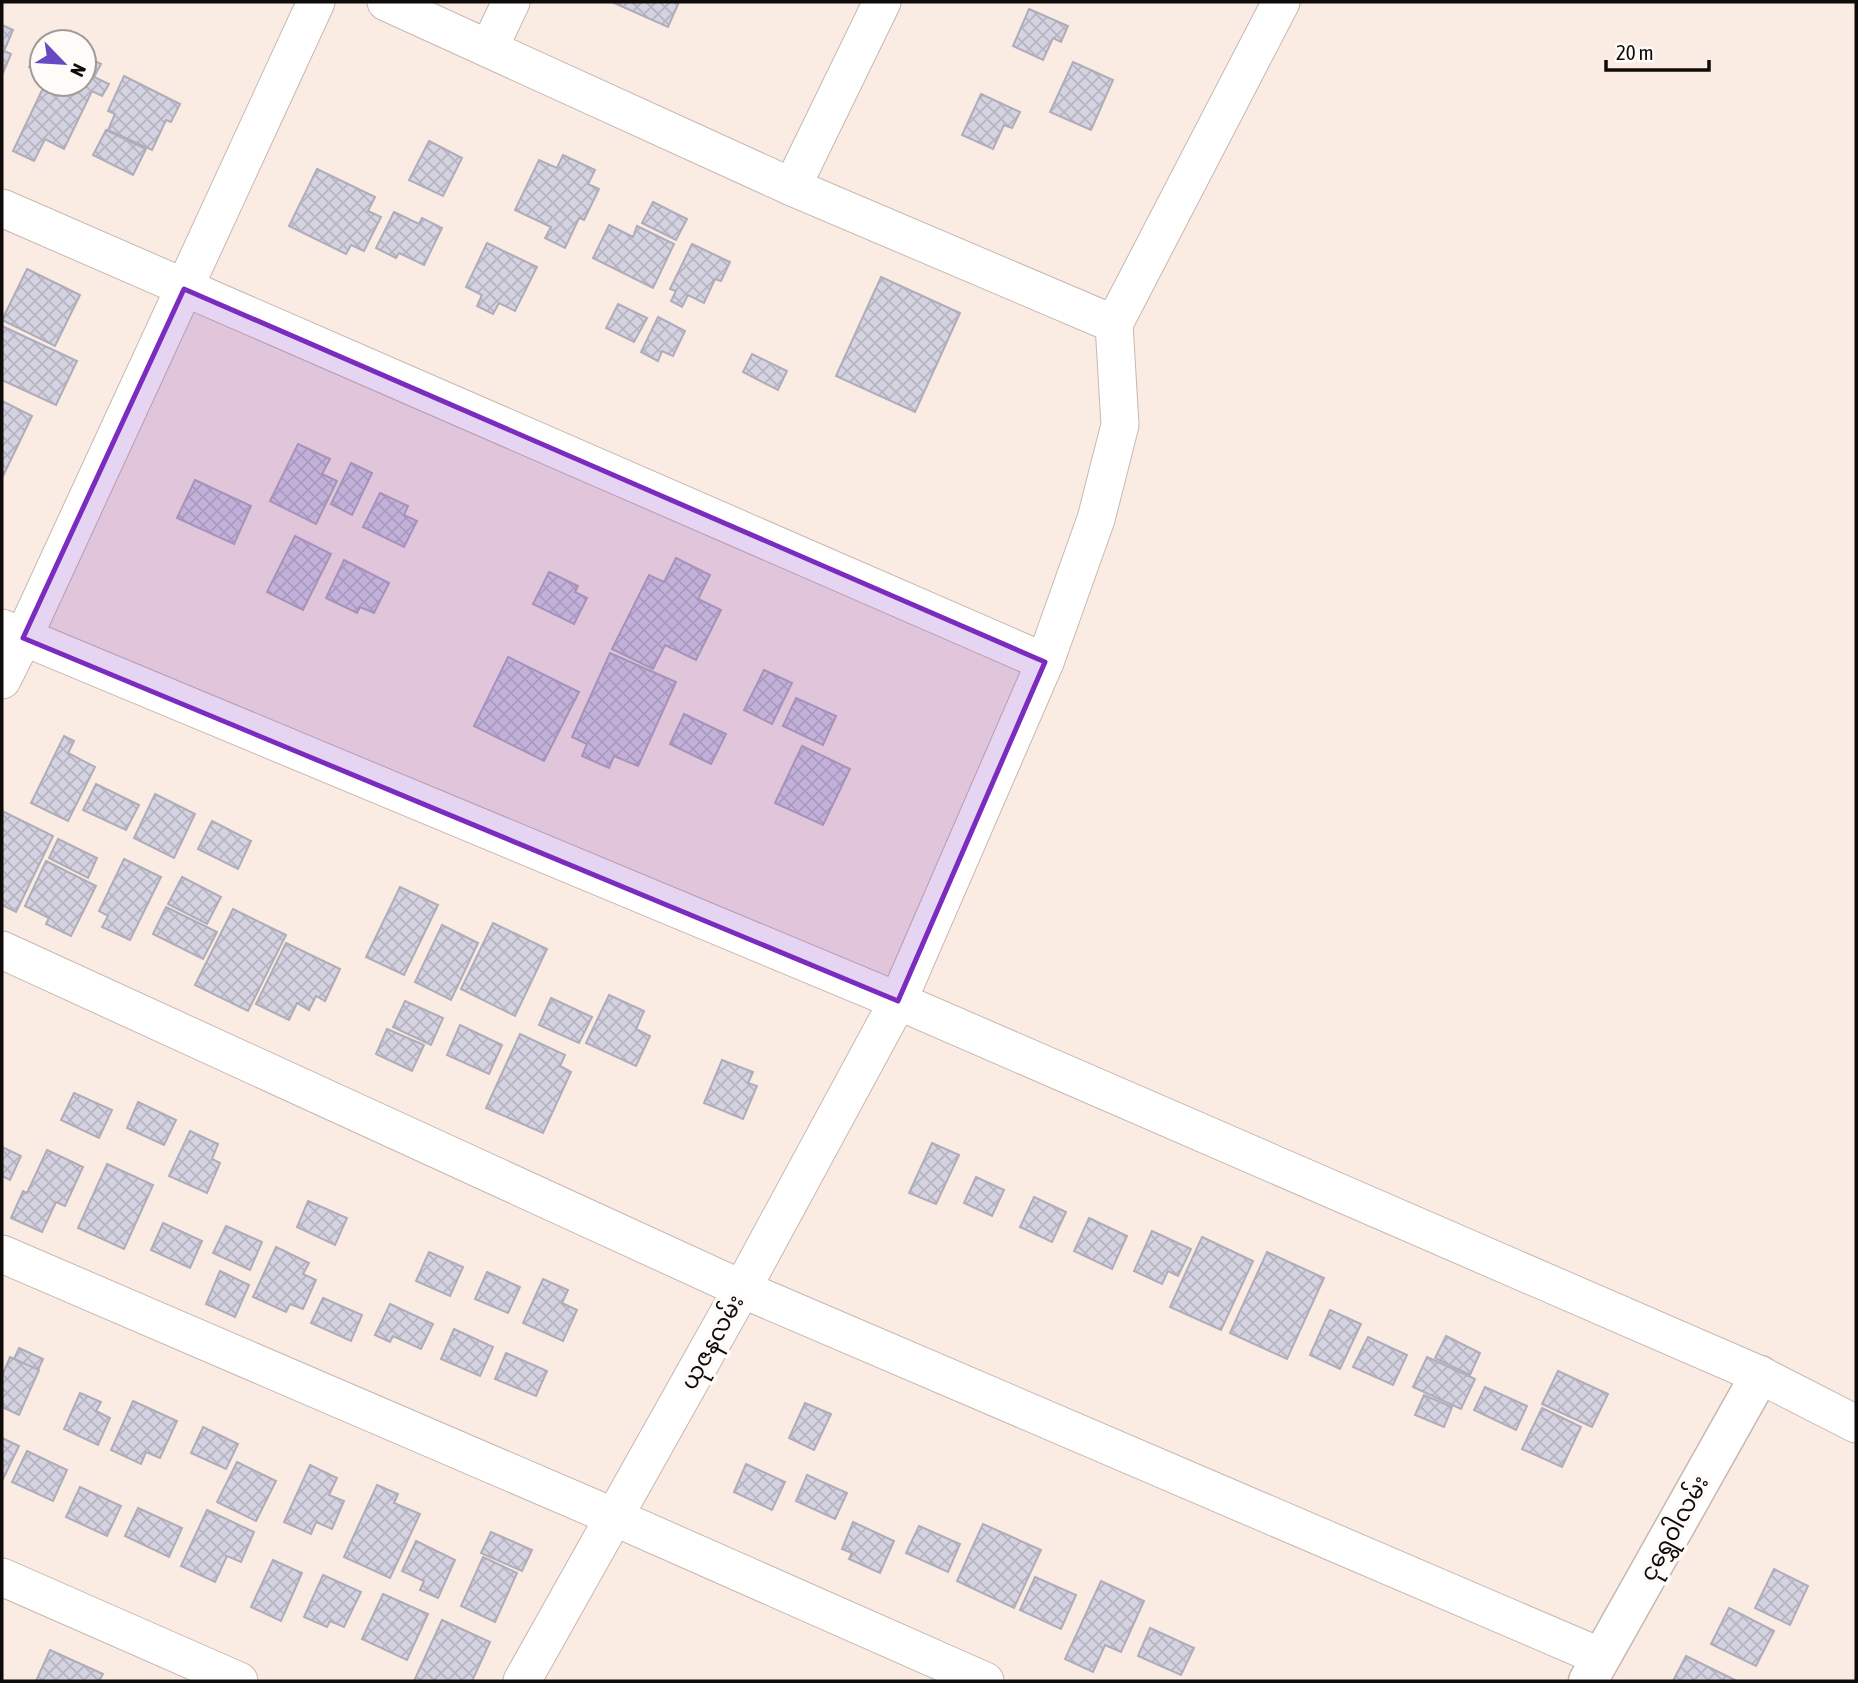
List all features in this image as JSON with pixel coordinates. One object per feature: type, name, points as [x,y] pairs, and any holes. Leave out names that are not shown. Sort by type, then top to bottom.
[{"type":"street","points":[[2,680],[13,633],[184,289],[316,2]]},
{"type":"street","points":[[386,2],[792,187],[1114,324],[1281,2]]},
{"type":"street","points":[[489,48],[511,2]]},
{"type":"street","points":[[792,187],[882,2]]},
{"type":"street","points":[[2,208],[1045,662]]},
{"type":"street","name":"ယုဇနလမ်း","points":[[522,1681],[742,1289],[898,1001],[1045,662],[1096,519],[1120,425],[1114,324]]},
{"type":"street","points":[[13,633],[898,1001],[1760,1375],[1856,1424]]},
{"type":"street","points":[[2,950],[742,1289],[1595,1669]]},
{"type":"street","points":[[2,1254],[614,1517],[985,1681]]},
{"type":"street","name":"ငုရွှေဝါလမ်း","points":[[1595,1669],[1760,1375]]},
{"type":"street","points":[[2,1577],[188,1672],[239,1681]]},
{"type":"highlighted area","points":[[184,289],[1045,662],[898,1001],[23,638]]},
{"type":"building","points":[[612,2],[679,2],[668,27]]},
{"type":"building","points":[[1029,9],[1068,26],[1061,42],[1053,38],[1043,60],[1013,46]]},
{"type":"building","points":[[2,25],[13,30],[4,51],[11,54],[2,75]]},
{"type":"building","points":[[1073,62],[1113,80],[1091,130],[1050,112]]},
{"type":"building","points":[[124,76],[180,104],[171,122],[166,120],[152,150],[108,130],[115,114],[108,111]]},
{"type":"building","points":[[98,79],[109,84],[102,96],[98,94]]},
{"type":"building","points":[[981,94],[1020,112],[1012,128],[1004,125],[993,149],[962,135]]},
{"type":"building","points":[[38,98],[89,98],[64,149],[45,139],[34,161],[13,151]]},
{"type":"building","points":[[106,130],[146,149],[133,175],[93,155]]},
{"type":"building","points":[[429,141],[462,158],[443,196],[409,180]]},
{"type":"building","points":[[563,155],[595,170],[588,184],[599,189],[584,220],[579,218],[565,248],[545,238],[551,227],[515,210],[539,160],[557,168]]},
{"type":"building","points":[[317,169],[375,197],[368,211],[381,217],[364,251],[351,245],[346,254],[289,226]]},
{"type":"building","points":[[653,202],[687,219],[676,240],[642,223]]},
{"type":"building","points":[[394,212],[419,224],[422,218],[442,228],[424,265],[399,253],[396,258],[376,248]]},
{"type":"building","points":[[609,225],[633,237],[637,226],[674,244],[653,288],[593,258]]},
{"type":"building","points":[[487,243],[537,267],[515,311],[499,303],[493,314],[477,306],[482,295],[466,287]]},
{"type":"building","points":[[692,244],[730,262],[721,281],[715,279],[704,303],[688,295],[682,307],[671,301],[676,291],[670,289]]},
{"type":"building","points":[[27,269],[80,295],[55,346],[2,320]]},
{"type":"building","points":[[881,277],[960,313],[915,412],[836,376]]},
{"type":"building","points":[[618,304],[647,318],[634,342],[606,328]]},
{"type":"building","points":[[658,317],[685,331],[673,356],[662,351],[658,361],[641,352]]},
{"type":"building","points":[[2,326],[77,361],[56,405],[2,380]]},
{"type":"building","points":[[752,354],[787,371],[778,390],[743,372]]},
{"type":"building","points":[[2,401],[32,416],[2,478]]},
{"type":"building","points":[[298,444],[330,459],[322,474],[337,481],[316,524],[270,501]]},
{"type":"building","points":[[351,463],[372,473],[352,515],[331,504]]},
{"type":"building","points":[[195,480],[251,506],[234,544],[177,518]]},
{"type":"building","points":[[380,493],[408,506],[404,515],[417,521],[404,547],[363,527]]},
{"type":"building","points":[[295,536],[331,554],[303,610],[267,592]]},
{"type":"building","points":[[676,558],[710,575],[698,599],[721,610],[696,660],[665,645],[653,669],[612,649],[649,575],[664,582]]},
{"type":"building","points":[[344,560],[389,583],[374,613],[360,607],[357,613],[326,598]]},
{"type":"building","points":[[549,572],[578,586],[575,592],[587,598],[574,624],[533,604]]},
{"type":"building","points":[[610,653],[676,682],[638,766],[614,756],[609,768],[582,756],[587,744],[572,737]]},
{"type":"building","points":[[508,657],[579,692],[544,761],[474,726]]},
{"type":"building","points":[[764,670],[792,683],[772,724],[744,710]]},
{"type":"building","points":[[796,698],[836,716],[823,745],[783,726]]},
{"type":"building","points":[[684,714],[726,734],[711,764],[670,744]]},
{"type":"building","points":[[64,736],[74,741],[68,753],[95,767],[68,821],[31,803]]},
{"type":"building","points":[[802,746],[850,769],[823,825],[775,803]]},
{"type":"building","points":[[96,784],[139,805],[126,830],[83,810]]},
{"type":"building","points":[[155,794],[195,814],[174,858],[134,838]]},
{"type":"building","points":[[2,811],[53,836],[16,912],[2,905]]},
{"type":"building","points":[[212,821],[251,841],[238,869],[198,849]]},
{"type":"building","points":[[58,839],[97,858],[88,878],[49,858]]},
{"type":"building","points":[[124,859],[161,877],[130,940],[102,927],[108,916],[99,911]]},
{"type":"building","points":[[46,861],[96,886],[71,936],[46,924],[49,918],[25,906]]},
{"type":"building","points":[[182,877],[221,897],[207,924],[168,904]]},
{"type":"building","points":[[400,887],[438,905],[404,975],[366,957]]},
{"type":"building","points":[[166,907],[217,932],[203,959],[153,934]]},
{"type":"building","points":[[233,909],[286,935],[248,1011],[195,985]]},
{"type":"building","points":[[493,923],[547,949],[515,1016],[461,989]]},
{"type":"building","points":[[442,925],[478,943],[451,1000],[415,982]]},
{"type":"building","points":[[286,943],[340,969],[325,1001],[316,996],[309,1010],[297,1003],[289,1020],[256,1004]]},
{"type":"building","points":[[609,995],[644,1011],[636,1029],[650,1036],[636,1066],[586,1043]]},
{"type":"building","points":[[551,998],[592,1017],[579,1043],[539,1025]]},
{"type":"building","points":[[405,1001],[443,1018],[431,1045],[393,1027]]},
{"type":"building","points":[[460,1025],[502,1045],[489,1074],[447,1055]]},
{"type":"building","points":[[387,1029],[424,1045],[412,1071],[376,1054]]},
{"type":"building","points":[[520,1034],[565,1055],[560,1066],[571,1072],[543,1133],[486,1108]]},
{"type":"building","points":[[722,1060],[753,1072],[748,1083],[757,1086],[743,1119],[704,1103]]},
{"type":"building","points":[[74,1093],[112,1110],[99,1138],[61,1120]]},
{"type":"building","points":[[138,1102],[176,1120],[164,1145],[127,1128]]},
{"type":"building","points":[[190,1131],[218,1144],[212,1159],[220,1163],[207,1193],[169,1176]]},
{"type":"building","points":[[932,1143],[959,1155],[936,1204],[909,1193]]},
{"type":"building","points":[[2,1147],[21,1156],[10,1180],[2,1176]]},
{"type":"building","points":[[47,1150],[83,1167],[65,1206],[56,1202],[42,1232],[11,1218],[23,1191],[27,1193]]},
{"type":"building","points":[[107,1164],[153,1185],[124,1249],[78,1228]]},
{"type":"building","points":[[976,1177],[1004,1190],[992,1216],[964,1203]]},
{"type":"building","points":[[1034,1197],[1066,1212],[1052,1242],[1020,1227]]},
{"type":"building","points":[[308,1201],[347,1218],[335,1245],[297,1227]]},
{"type":"building","points":[[1089,1218],[1127,1236],[1112,1269],[1074,1251]]},
{"type":"building","points":[[163,1223],[202,1241],[190,1268],[151,1250]]},
{"type":"building","points":[[226,1226],[262,1242],[250,1270],[213,1253]]},
{"type":"building","points":[[1152,1231],[1191,1249],[1178,1276],[1168,1271],[1162,1284],[1134,1271]]},
{"type":"building","points":[[1202,1237],[1253,1261],[1221,1330],[1170,1307]]},
{"type":"building","points":[[276,1247],[309,1263],[303,1274],[316,1280],[303,1309],[290,1304],[286,1312],[253,1297]]},
{"type":"building","points":[[429,1252],[463,1267],[450,1296],[416,1281]]},
{"type":"building","points":[[1267,1252],[1324,1278],[1287,1359],[1230,1333]]},
{"type":"building","points":[[220,1271],[249,1285],[235,1317],[206,1304]]},
{"type":"building","points":[[487,1272],[520,1287],[508,1313],[475,1299]]},
{"type":"building","points":[[543,1279],[568,1290],[562,1303],[577,1310],[563,1341],[523,1323]]},
{"type":"building","points":[[323,1298],[362,1315],[351,1341],[311,1323]]},
{"type":"building","points":[[390,1304],[433,1324],[421,1349],[393,1336],[390,1342],[375,1335]]},
{"type":"building","points":[[1330,1310],[1361,1324],[1340,1369],[1310,1355]]},
{"type":"building","points":[[454,1329],[493,1347],[480,1376],[441,1359]]},
{"type":"building","points":[[1446,1336],[1480,1353],[1470,1375],[1435,1358]]},
{"type":"building","points":[[1368,1337],[1407,1355],[1393,1385],[1353,1367]]},
{"type":"building","points":[[19,1348],[43,1359],[23,1402],[2,1392],[2,1385]]},
{"type":"building","points":[[506,1353],[547,1371],[536,1396],[495,1379]]},
{"type":"building","points":[[10,1357],[39,1370],[19,1415],[2,1407],[2,1376]]},
{"type":"building","points":[[1427,1357],[1475,1379],[1461,1409],[1413,1387]]},
{"type":"building","points":[[1558,1371],[1608,1394],[1592,1427],[1542,1404]]},
{"type":"building","points":[[1485,1387],[1527,1406],[1516,1430],[1474,1410]]},
{"type":"building","points":[[80,1393],[101,1402],[96,1411],[110,1418],[98,1445],[64,1429]]},
{"type":"building","points":[[1424,1395],[1452,1407],[1444,1427],[1415,1415]]},
{"type":"building","points":[[133,1401],[177,1421],[160,1458],[146,1452],[141,1464],[111,1450]]},
{"type":"building","points":[[805,1403],[831,1414],[814,1450],[789,1438]]},
{"type":"building","points":[[1542,1408],[1581,1427],[1562,1467],[1522,1449]]},
{"type":"building","points":[[203,1427],[238,1444],[226,1469],[191,1453]]},
{"type":"building","points":[[2,1438],[19,1446],[3,1479],[2,1479]]},
{"type":"building","points":[[27,1451],[67,1470],[53,1501],[12,1482]]},
{"type":"building","points":[[237,1462],[276,1481],[256,1521],[217,1502]]},
{"type":"building","points":[[746,1464],[785,1482],[772,1510],[734,1492]]},
{"type":"building","points":[[310,1465],[337,1478],[329,1495],[344,1501],[332,1529],[316,1522],[311,1534],[284,1522]]},
{"type":"building","points":[[807,1475],[847,1493],[835,1519],[796,1501]]},
{"type":"building","points":[[377,1485],[398,1494],[394,1503],[420,1514],[390,1578],[344,1557]]},
{"type":"building","points":[[80,1487],[121,1506],[107,1536],[66,1517]]},
{"type":"building","points":[[138,1508],[182,1528],[169,1557],[125,1536]]},
{"type":"building","points":[[207,1510],[254,1532],[241,1562],[227,1556],[215,1582],[181,1566]]},
{"type":"building","points":[[853,1522],[894,1541],[880,1573],[849,1559],[852,1553],[842,1549]]},
{"type":"building","points":[[983,1524],[1041,1550],[1014,1608],[957,1581]]},
{"type":"building","points":[[919,1526],[960,1544],[948,1572],[906,1553]]},
{"type":"building","points":[[491,1532],[532,1550],[522,1571],[481,1553]]},
{"type":"building","points":[[416,1541],[455,1560],[438,1598],[420,1590],[424,1581],[402,1571]]},
{"type":"building","points":[[483,1557],[517,1573],[495,1622],[461,1606]]},
{"type":"building","points":[[273,1560],[302,1573],[281,1621],[251,1607]]},
{"type":"building","points":[[1774,1569],[1808,1586],[1790,1625],[1755,1608]]},
{"type":"building","points":[[323,1575],[361,1592],[344,1627],[330,1621],[327,1627],[304,1617]]},
{"type":"building","points":[[1035,1577],[1076,1595],[1061,1629],[1020,1610]]},
{"type":"building","points":[[1101,1581],[1144,1601],[1121,1652],[1105,1645],[1093,1672],[1065,1659]]},
{"type":"building","points":[[383,1594],[428,1614],[407,1660],[362,1639]]},
{"type":"building","points":[[1729,1608],[1774,1631],[1756,1666],[1711,1644]]},
{"type":"building","points":[[442,1620],[490,1642],[472,1681],[414,1681]]},
{"type":"building","points":[[1150,1628],[1194,1648],[1181,1675],[1138,1656]]},
{"type":"building","points":[[50,1650],[103,1674],[99,1681],[36,1681]]},
{"type":"building","points":[[1686,1656],[1737,1681],[1673,1681]]}]
